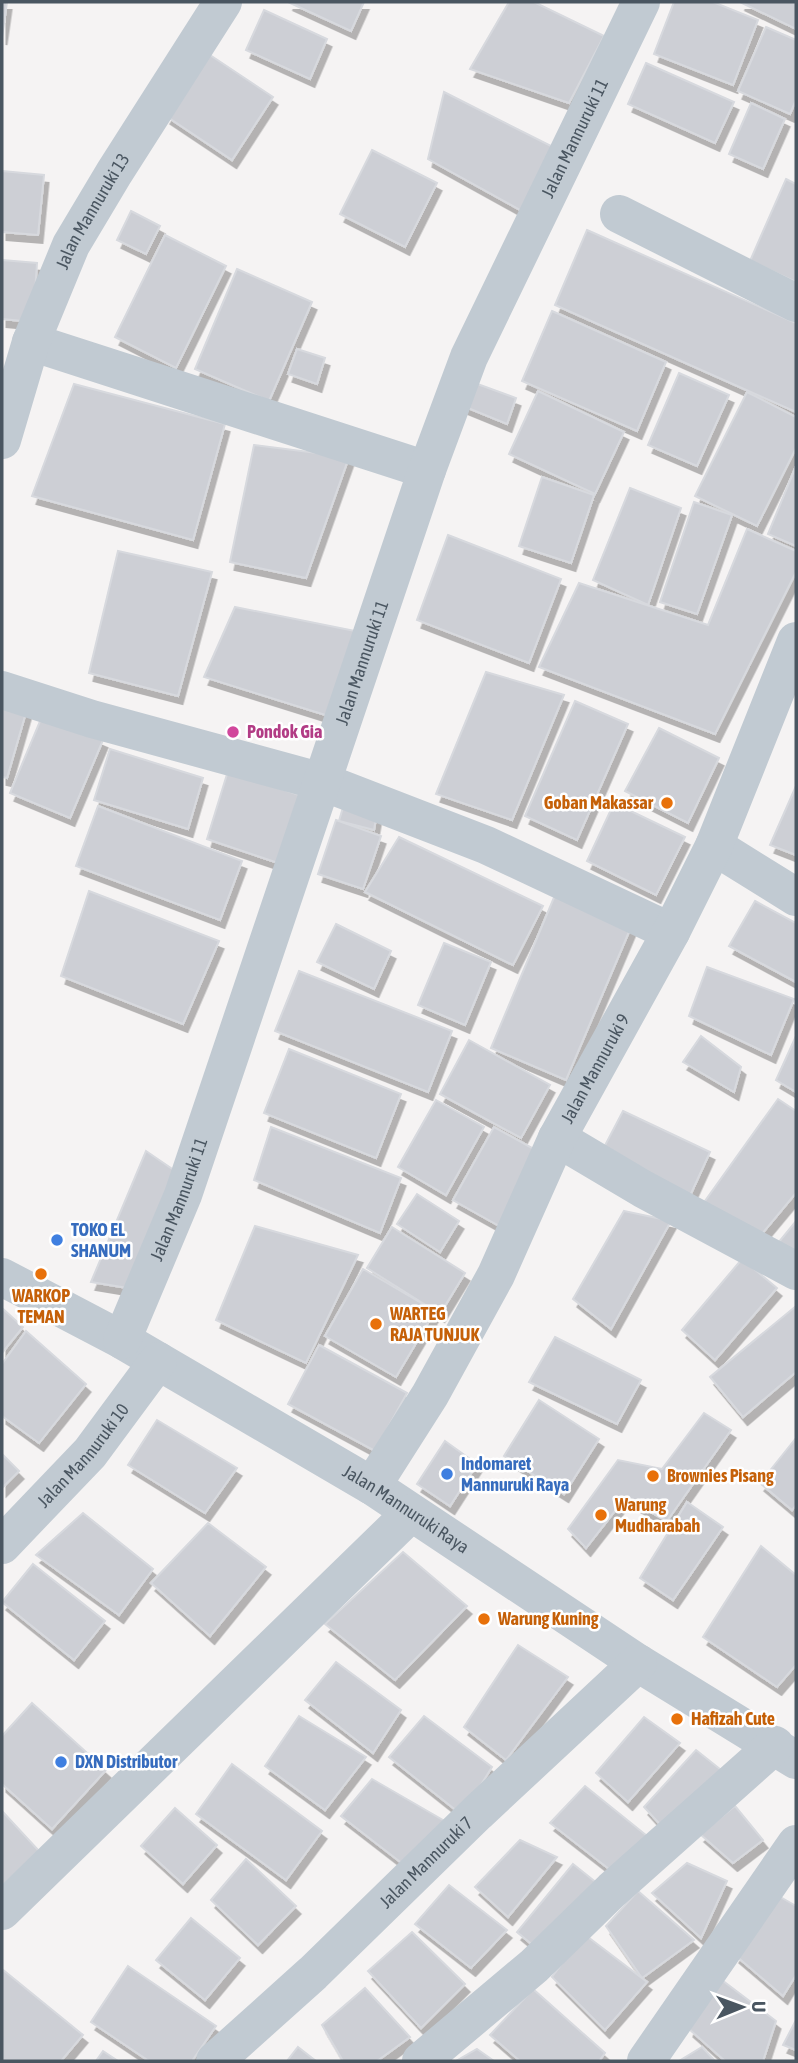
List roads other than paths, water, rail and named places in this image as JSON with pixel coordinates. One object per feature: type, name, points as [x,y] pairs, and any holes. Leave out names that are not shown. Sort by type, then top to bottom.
[{"type":"street","name":"Jalan Mannuruki 13","points":[[2,440],[31,342],[71,245],[223,2]]},
{"type":"street","name":"Jalan Mannuruki 11","points":[[122,1340],[183,1195],[427,470],[469,358],[641,2]]},
{"type":"street","points":[[619,214],[796,303]]},
{"type":"street","points":[[31,342],[427,470]]},
{"type":"street","name":"Jalan Mannuruki 9","points":[[372,1486],[430,1395],[496,1275],[557,1138],[671,932],[714,846],[796,641]]},
{"type":"street","points":[[2,690],[92,719],[323,782],[486,845],[671,932]]},
{"type":"street","points":[[714,846],[796,897]]},
{"type":"street","points":[[557,1138],[643,1189],[796,1271]]},
{"type":"street","name":"Jalan Mannuruki Raya","points":[[2,1277],[122,1340],[372,1486],[638,1663],[789,1751]]},
{"type":"street","name":"Jalan Mannuruki 10","points":[[2,1545],[90,1453],[159,1361]]},
{"type":"street","points":[[2,1911],[411,1513]]},
{"type":"street","name":"Jalan Mannuruki 7","points":[[215,2061],[313,1973],[477,1813],[638,1663]]},
{"type":"street","points":[[421,2061],[534,1966],[612,1890],[789,1751]]},
{"type":"street","points":[[646,2061],[796,1844]]},
{"type":"place","name":"Pondok Gia","points":[[233,732]]},
{"type":"place","name":"Goban Makassar","points":[[667,803]]},
{"type":"place","name":"TOKO EL SHANUM","points":[[57,1240]]},
{"type":"place","name":"WARKOP TEMAN","points":[[41,1274]]},
{"type":"place","name":"WARTEG RAJA TUNJUK","points":[[376,1324]]},
{"type":"place","name":"Indomaret Mannuruki Raya","points":[[447,1474]]},
{"type":"place","name":"Brownies Pisang","points":[[653,1476]]},
{"type":"place","name":"Warung Mudharabah","points":[[601,1515]]},
{"type":"place","name":"Warung Kuning","points":[[484,1619]]},
{"type":"place","name":"Hafizah Cute","points":[[677,1719]]},
{"type":"place","name":"DXN Distributor","points":[[61,1762]]}]
